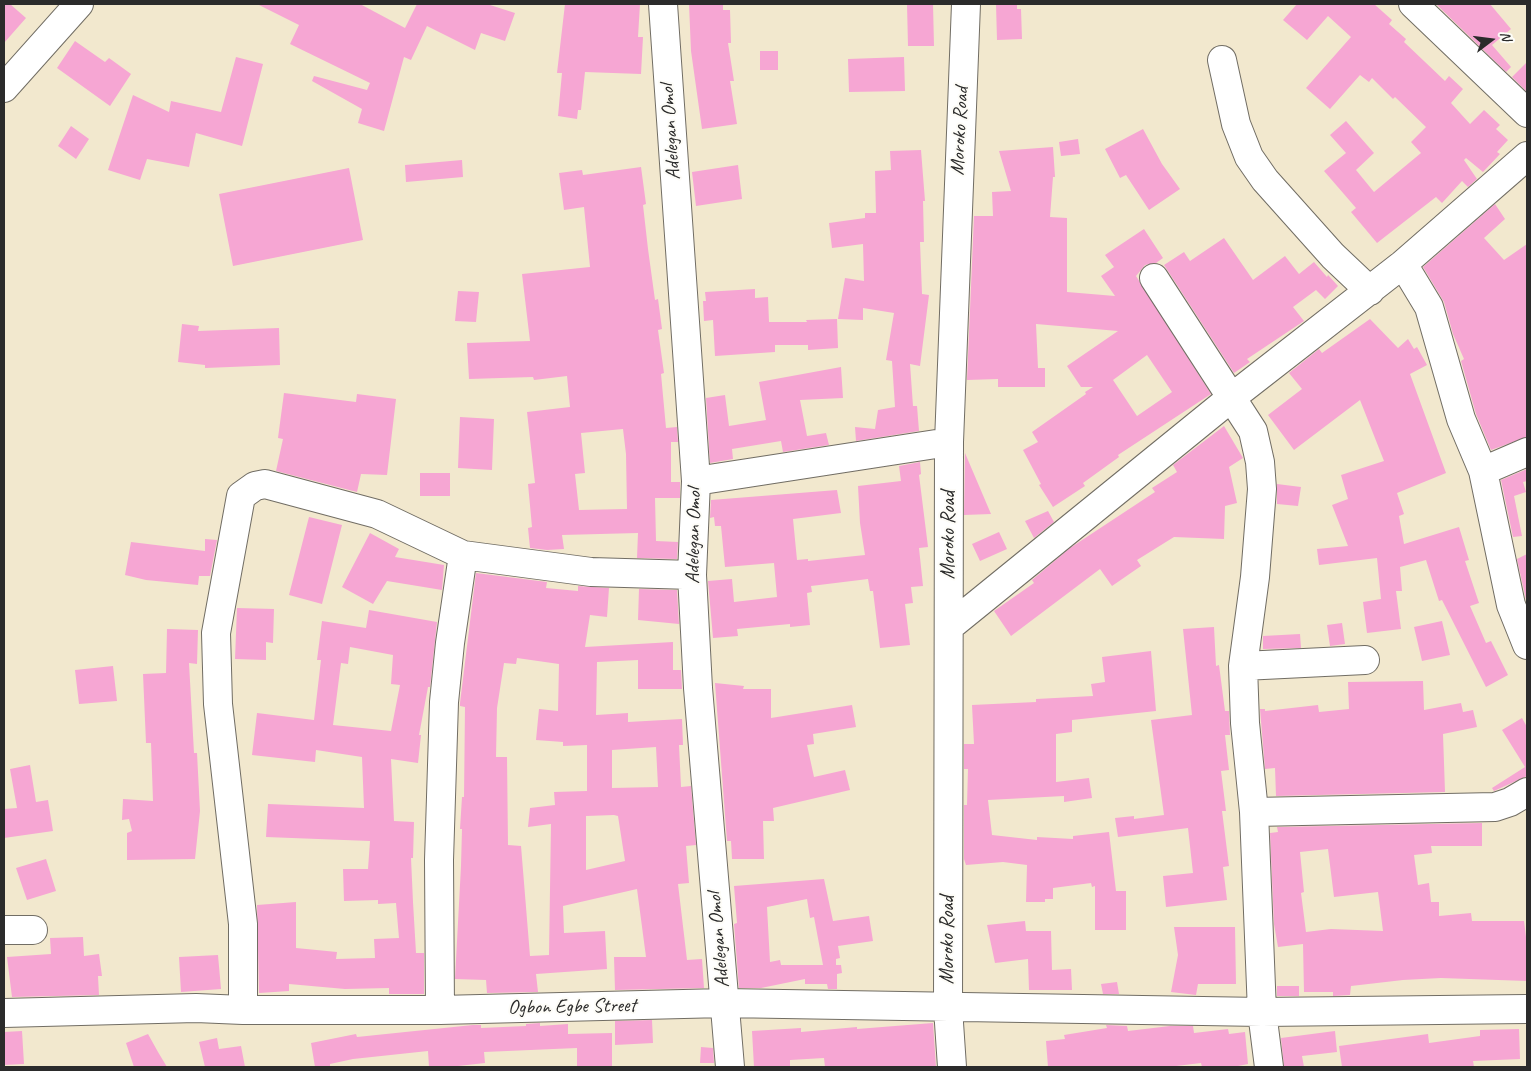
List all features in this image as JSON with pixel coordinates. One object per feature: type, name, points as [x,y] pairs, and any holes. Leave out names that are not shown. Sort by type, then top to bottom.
[{"type":"street","points":[[4,88],[79,4]]},
{"type":"street","name":"Adelegan Omol","points":[[663,4],[696,482],[692,575],[698,688],[730,1067]]},
{"type":"street","name":"Moroko Road","points":[[952,1067],[948,1008],[949,442],[966,4]]},
{"type":"street","points":[[1413,4],[1527,113]]},
{"type":"street","points":[[1222,60],[1236,124],[1249,156],[1265,180],[1333,256],[1370,291]]},
{"type":"street","points":[[949,627],[1231,398],[1404,264],[1527,156]]},
{"type":"street","points":[[1404,264],[1429,306],[1461,419],[1483,471],[1511,605],[1527,644]]},
{"type":"street","points":[[1154,278],[1253,431],[1260,462],[1262,489],[1255,577],[1242,666],[1244,723],[1254,812],[1262,1012],[1269,1067]]},
{"type":"street","points":[[696,482],[949,442]]},
{"type":"street","points":[[1483,471],[1527,452]]},
{"type":"street","points":[[243,1010],[243,924],[218,704],[216,633],[241,496],[256,486],[265,484],[367,511],[463,555],[591,572],[692,575]]},
{"type":"street","points":[[440,1010],[438,860],[444,702],[450,643],[463,555]]},
{"type":"street","points":[[1242,666],[1364,660]]},
{"type":"street","points":[[1254,812],[1495,807],[1510,802],[1527,792]]},
{"type":"street","points":[[4,930],[33,930]]},
{"type":"street","name":"Ogbon Egbe Street","points":[[4,1013],[196,1008],[243,1010],[440,1010],[724,1003],[1262,1012],[1527,1009]]},
{"type":"building","points":[[4,4],[10,4],[26,18],[4,43]]},
{"type":"building","points":[[257,4],[360,4],[405,28],[417,4],[487,4],[515,13],[505,41],[481,33],[475,50],[427,26],[411,60],[404,57],[384,131],[358,123],[362,109],[312,81],[314,76],[367,90],[370,83],[290,44],[299,25]]},
{"type":"building","points":[[565,4],[640,4],[638,37],[643,37],[641,74],[585,72],[581,110],[578,110],[577,119],[558,116],[562,73],[557,73]]},
{"type":"building","points":[[689,4],[723,4],[723,10],[730,10],[731,43],[728,43],[734,81],[730,81],[737,124],[702,129],[691,51]]},
{"type":"building","points":[[907,4],[933,4],[934,46],[908,46]]},
{"type":"building","points":[[996,4],[1017,4],[1017,9],[1021,9],[1022,39],[997,40]]},
{"type":"building","points":[[1297,4],[1374,4],[1392,20],[1389,24],[1406,39],[1404,42],[1445,81],[1449,76],[1463,89],[1451,103],[1470,124],[1484,110],[1500,125],[1496,129],[1508,140],[1497,152],[1500,154],[1483,172],[1466,158],[1464,160],[1477,179],[1468,187],[1462,181],[1442,203],[1436,197],[1377,243],[1351,212],[1356,208],[1324,171],[1346,153],[1330,135],[1346,121],[1374,153],[1356,170],[1374,192],[1421,153],[1411,142],[1426,127],[1372,78],[1369,82],[1360,75],[1330,109],[1306,88],[1351,37],[1328,16],[1307,40],[1283,20]]},
{"type":"building","points":[[1436,4],[1490,4],[1511,29],[1492,45],[1511,67],[1506,72]]},
{"type":"building","points":[[75,41],[105,62],[109,58],[131,74],[110,106],[57,68]]},
{"type":"building","points":[[760,51],[778,51],[778,70],[760,70]]},
{"type":"building","points":[[236,57],[263,64],[242,146],[196,133],[189,167],[147,159],[140,180],[108,170],[133,95],[169,112],[171,101],[221,112]]},
{"type":"building","points":[[904,57],[905,91],[849,92],[848,59]]},
{"type":"building","points":[[1527,62],[1527,92],[1512,77]]},
{"type":"building","points":[[71,126],[89,139],[76,159],[58,146]]},
{"type":"building","points":[[1143,129],[1162,164],[1180,189],[1149,210],[1126,175],[1120,178],[1105,149]]},
{"type":"building","points":[[1078,139],[1080,154],[1061,156],[1059,142]]},
{"type":"building","points":[[1053,147],[1055,177],[1053,177],[1050,217],[1067,218],[1067,292],[1115,296],[1101,276],[1114,267],[1105,255],[1144,229],[1163,258],[1156,263],[1145,265],[1136,276],[1211,394],[1118,455],[1119,457],[1083,483],[1085,486],[1053,507],[1039,485],[1041,484],[1023,450],[1038,442],[1032,432],[1093,387],[1081,387],[1067,366],[1118,331],[1036,324],[1038,368],[1045,368],[1045,387],[998,387],[998,379],[967,380],[974,216],[993,216],[992,192],[1011,191],[999,151]],"holes":[[[1147,355],[1172,392],[1137,416],[1113,380]]]},
{"type":"building","points":[[921,150],[925,201],[923,201],[924,242],[920,242],[922,294],[929,295],[920,366],[910,364],[913,406],[917,406],[919,431],[856,441],[855,427],[875,429],[878,410],[895,407],[892,361],[886,360],[894,313],[863,308],[863,320],[838,319],[845,278],[864,281],[863,244],[832,248],[829,223],[865,218],[865,213],[876,213],[875,171],[891,170],[890,151]]},
{"type":"building","points":[[462,160],[463,177],[406,182],[405,165]]},
{"type":"building","points":[[738,165],[742,199],[696,206],[692,172]]},
{"type":"building","points":[[641,167],[646,204],[643,205],[648,249],[655,300],[658,299],[662,329],[658,330],[664,373],[661,374],[666,428],[677,427],[678,442],[671,442],[671,482],[680,482],[680,498],[655,498],[656,541],[678,542],[677,559],[637,558],[638,533],[562,535],[564,549],[530,548],[528,528],[532,527],[528,484],[535,483],[527,412],[570,407],[567,376],[534,380],[533,377],[469,379],[467,343],[530,341],[522,274],[590,267],[584,207],[564,210],[559,173],[582,170],[583,175]],"holes":[[[623,429],[626,454],[627,509],[579,510],[575,474],[585,473],[581,433]]]},
{"type":"building","points":[[349,168],[363,240],[233,266],[219,194]]},
{"type":"building","points":[[1495,204],[1505,219],[1484,238],[1504,260],[1527,244],[1527,437],[1491,450],[1476,414],[1461,361],[1464,359],[1453,334],[1444,302],[1423,267]]},
{"type":"building","points":[[1224,238],[1253,280],[1285,256],[1299,274],[1314,262],[1338,286],[1325,299],[1316,290],[1293,307],[1304,321],[1247,359],[1250,362],[1234,373],[1164,265],[1184,252],[1190,261]]},
{"type":"building","points":[[755,289],[755,298],[768,297],[769,322],[807,322],[806,320],[837,319],[838,348],[808,350],[808,345],[775,345],[775,352],[715,356],[713,320],[704,321],[703,301],[706,301],[705,292]]},
{"type":"building","points":[[458,291],[479,292],[476,322],[455,321]]},
{"type":"building","points":[[1370,319],[1398,348],[1408,339],[1414,349],[1417,347],[1427,365],[1410,374],[1446,473],[1397,493],[1404,514],[1399,516],[1404,544],[1459,527],[1469,560],[1465,561],[1479,603],[1470,606],[1486,643],[1491,641],[1508,675],[1486,687],[1442,600],[1439,601],[1426,560],[1400,567],[1402,591],[1396,591],[1401,629],[1367,633],[1363,602],[1381,599],[1377,558],[1319,565],[1317,549],[1348,546],[1332,505],[1348,499],[1341,475],[1384,461],[1360,400],[1294,450],[1268,415],[1302,389],[1289,373],[1319,349],[1322,353]]},
{"type":"building","points":[[182,324],[199,326],[198,331],[279,328],[280,365],[205,368],[205,365],[178,362]]},
{"type":"building","points":[[841,367],[843,398],[800,400],[807,436],[826,433],[829,445],[783,452],[781,441],[732,449],[733,459],[710,463],[706,398],[725,395],[729,426],[766,420],[759,382]]},
{"type":"building","points":[[284,393],[356,402],[357,394],[396,399],[387,475],[361,474],[357,492],[276,471],[283,439],[278,438]]},
{"type":"building","points":[[460,417],[494,419],[492,470],[458,468]]},
{"type":"building","points":[[1224,426],[1243,458],[1229,467],[1237,503],[1225,506],[1224,539],[1174,537],[1137,560],[1141,566],[1112,586],[1100,569],[1011,636],[994,611],[1034,583],[1032,580],[1070,548],[1155,492],[1152,488],[1177,472],[1173,465]]},
{"type":"building","points":[[965,453],[991,514],[964,515]]},
{"type":"building","points":[[920,462],[921,474],[919,475],[928,547],[919,548],[923,586],[911,587],[913,603],[905,604],[910,645],[880,648],[873,591],[870,591],[868,579],[811,586],[812,592],[807,593],[810,625],[790,627],[790,624],[737,629],[738,636],[713,638],[708,581],[732,579],[734,602],[777,597],[774,563],[725,567],[721,526],[715,526],[714,517],[710,518],[711,500],[837,490],[841,513],[793,519],[797,560],[808,559],[808,561],[865,555],[860,523],[858,486],[901,481],[899,466]]},
{"type":"building","points":[[1527,469],[1527,481],[1523,482],[1526,492],[1514,496],[1522,536],[1513,537],[1501,480]]},
{"type":"building","points":[[420,473],[450,473],[450,496],[420,496]]},
{"type":"building","points":[[1277,484],[1301,487],[1298,506],[1277,504]]},
{"type":"building","points":[[1048,511],[1054,522],[1034,538],[1025,521]]},
{"type":"building","points":[[309,517],[342,525],[322,604],[289,595]]},
{"type":"building","points":[[999,532],[1007,549],[980,561],[972,544]]},
{"type":"building","points":[[370,533],[399,549],[395,557],[444,565],[442,590],[387,581],[373,604],[342,587]]},
{"type":"building","points":[[205,539],[217,540],[210,576],[199,576],[198,585],[146,580],[125,575],[131,542],[205,551]]},
{"type":"building","points":[[1527,554],[1527,604],[1517,559]]},
{"type":"building","points":[[476,573],[547,582],[546,588],[578,591],[578,586],[609,588],[607,617],[590,615],[585,647],[673,642],[673,670],[681,670],[682,689],[638,689],[638,660],[597,662],[596,715],[628,713],[628,722],[682,719],[683,745],[679,745],[681,787],[691,786],[696,845],[686,846],[689,883],[678,884],[687,960],[702,959],[704,988],[615,990],[614,957],[646,957],[637,889],[563,906],[564,933],[605,931],[607,969],[536,974],[538,992],[487,993],[486,980],[455,979],[461,866],[462,829],[460,829],[462,797],[464,797],[465,707],[460,706]],"holes":[[[517,658],[559,664],[558,711],[539,709],[536,740],[563,742],[563,746],[587,745],[587,791],[554,792],[555,805],[530,808],[528,827],[551,824],[549,955],[530,956],[521,846],[508,845],[507,757],[496,757],[497,708],[504,663],[516,664]],[[656,747],[658,787],[612,788],[612,750]],[[586,816],[618,816],[625,861],[586,870]]]},
{"type":"building","points":[[639,589],[677,590],[679,624],[638,620]]},
{"type":"building","points":[[237,608],[274,609],[273,643],[266,642],[266,660],[235,659]]},
{"type":"building","points":[[369,610],[437,622],[430,687],[428,687],[419,735],[421,735],[418,763],[391,759],[394,821],[414,822],[413,858],[411,858],[413,902],[416,953],[424,953],[424,994],[389,994],[389,988],[345,989],[289,984],[289,991],[259,993],[257,905],[296,902],[296,948],[337,952],[336,959],[375,958],[374,939],[399,938],[396,903],[378,904],[378,900],[344,901],[343,869],[368,869],[370,841],[266,837],[268,804],[364,808],[362,757],[316,750],[315,762],[252,755],[257,713],[314,720],[321,660],[317,660],[322,621],[366,628]],"holes":[[[350,647],[393,655],[391,684],[400,685],[391,731],[333,725],[341,663],[348,664]]]},
{"type":"building","points":[[1442,621],[1450,655],[1422,661],[1414,627]]},
{"type":"building","points":[[1342,623],[1345,644],[1330,646],[1327,625]]},
{"type":"building","points":[[1214,627],[1216,666],[1219,665],[1225,711],[1229,711],[1230,735],[1225,735],[1229,770],[1221,771],[1226,811],[1222,811],[1229,866],[1223,867],[1227,900],[1166,907],[1163,876],[1193,873],[1188,828],[1118,837],[1115,818],[1134,816],[1134,819],[1164,815],[1151,720],[1192,715],[1183,629]]},
{"type":"building","points":[[167,629],[198,630],[197,664],[189,663],[194,753],[197,753],[200,811],[195,859],[127,860],[127,833],[132,831],[129,819],[122,820],[123,799],[153,801],[151,743],[146,743],[143,674],[166,673]]},
{"type":"building","points":[[1300,634],[1301,648],[1263,649],[1263,636]]},
{"type":"building","points":[[1151,651],[1156,711],[1072,720],[1072,732],[1056,734],[1056,782],[1089,778],[1092,798],[1064,802],[1064,796],[988,800],[992,835],[1037,840],[1037,837],[1073,839],[1073,836],[1109,832],[1116,891],[1126,891],[1126,930],[1095,930],[1095,886],[1092,887],[1091,883],[1053,888],[1053,899],[1045,899],[1045,902],[1026,902],[1027,865],[1003,862],[966,865],[964,859],[964,805],[967,805],[968,769],[964,769],[964,744],[974,744],[972,705],[1036,702],[1036,699],[1093,696],[1091,684],[1105,682],[1102,657]]},
{"type":"building","points":[[113,666],[117,701],[79,704],[75,670]]},
{"type":"building","points":[[1423,681],[1424,710],[1461,703],[1463,712],[1473,710],[1477,727],[1443,734],[1445,792],[1276,796],[1275,768],[1265,769],[1260,709],[1265,709],[1265,711],[1318,705],[1319,712],[1349,709],[1348,682]]},
{"type":"building","points":[[715,683],[744,686],[743,689],[771,689],[771,718],[852,705],[856,727],[813,734],[814,744],[807,745],[814,777],[845,770],[850,790],[773,808],[774,821],[763,821],[764,859],[732,859],[731,841],[727,841]]},
{"type":"building","points":[[1522,718],[1527,727],[1527,776],[1494,791],[1492,788],[1525,767],[1502,730]]},
{"type":"building","points":[[30,765],[36,802],[48,800],[53,831],[4,838],[4,809],[17,808],[10,769]]},
{"type":"building","points":[[1482,823],[1482,846],[1431,846],[1432,853],[1414,855],[1418,885],[1429,883],[1431,902],[1439,902],[1439,916],[1471,913],[1472,921],[1524,921],[1527,945],[1527,981],[1441,978],[1351,986],[1350,995],[1333,996],[1333,992],[1304,992],[1303,944],[1278,947],[1274,924],[1270,833],[1278,832],[1277,827]],"holes":[[[1328,849],[1334,897],[1378,892],[1383,931],[1331,929],[1306,932],[1301,893],[1304,892],[1300,852]]]},
{"type":"building","points":[[46,859],[56,891],[27,900],[16,868]]},
{"type":"building","points":[[824,879],[833,921],[869,916],[873,941],[838,946],[840,958],[836,959],[836,965],[841,965],[842,973],[837,974],[837,989],[828,989],[827,984],[805,984],[805,979],[761,988],[739,988],[734,924],[737,923],[734,886]],"holes":[[[807,899],[810,918],[814,917],[823,965],[781,965],[780,960],[770,962],[767,907]]]},
{"type":"building","points":[[1025,921],[1026,931],[1051,931],[1052,970],[1071,969],[1072,990],[1029,990],[1028,959],[995,963],[987,925]]},
{"type":"building","points":[[1174,927],[1235,927],[1236,984],[1198,984],[1196,995],[1171,992],[1178,955]]},
{"type":"building","points":[[83,937],[84,956],[99,954],[102,976],[98,976],[99,995],[12,997],[7,957],[51,954],[50,938]]},
{"type":"building","points":[[218,955],[221,989],[181,992],[179,957]]},
{"type":"building","points":[[1117,982],[1119,994],[1103,994],[1101,984]]},
{"type":"building","points":[[1277,986],[1299,986],[1299,996],[1277,996]]},
{"type":"building","points":[[652,1020],[653,1043],[615,1045],[615,1021]]},
{"type":"building","points":[[540,1023],[540,1026],[568,1024],[568,1034],[612,1033],[612,1067],[577,1067],[577,1048],[484,1052],[485,1063],[449,1067],[429,1067],[428,1051],[353,1059],[330,1064],[330,1067],[315,1067],[311,1043],[356,1034],[357,1037],[473,1025],[481,1025],[481,1028],[526,1026],[526,1024]]},
{"type":"building","points":[[933,1023],[936,1067],[825,1067],[824,1058],[790,1060],[790,1067],[754,1067],[752,1031],[801,1028],[801,1032]]},
{"type":"building","points":[[1106,1025],[1127,1026],[1128,1031],[1170,1026],[1193,1026],[1194,1033],[1228,1029],[1229,1034],[1245,1032],[1248,1064],[1233,1067],[1202,1067],[1201,1063],[1168,1067],[1048,1067],[1046,1041],[1065,1039],[1064,1035],[1107,1028]]},
{"type":"building","points":[[1519,1029],[1520,1059],[1473,1061],[1474,1067],[1342,1067],[1339,1046],[1428,1034],[1429,1043],[1480,1036],[1480,1030]]},
{"type":"building","points":[[22,1031],[24,1064],[4,1065],[4,1032]]},
{"type":"building","points":[[1335,1031],[1337,1052],[1302,1056],[1304,1067],[1284,1067],[1281,1038]]},
{"type":"building","points":[[148,1034],[167,1067],[134,1067],[126,1043]]},
{"type":"building","points":[[217,1038],[219,1049],[241,1046],[245,1067],[205,1067],[199,1042]]},
{"type":"building","points":[[701,1047],[713,1048],[714,1063],[700,1063]]}]
